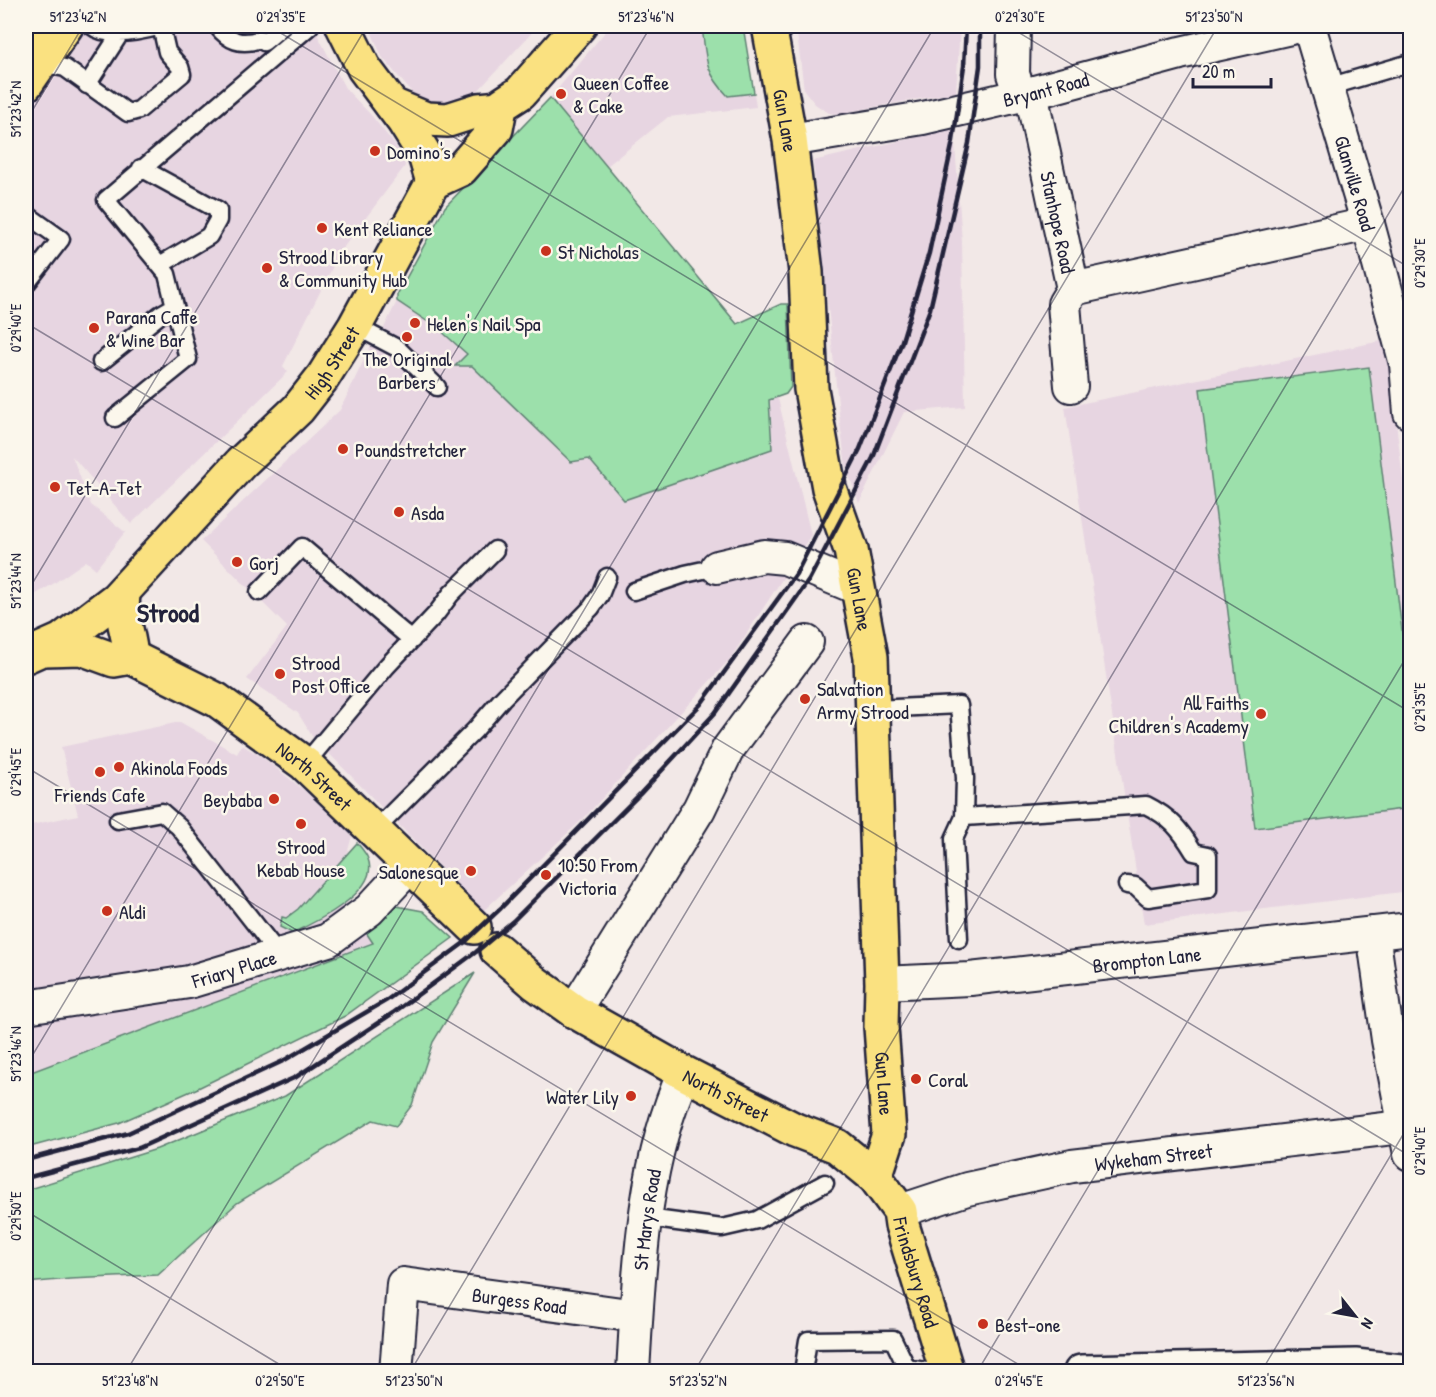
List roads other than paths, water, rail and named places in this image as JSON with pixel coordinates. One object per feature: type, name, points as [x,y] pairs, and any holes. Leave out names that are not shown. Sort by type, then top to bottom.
[{"type":"main road","points":[[30,67],[33,26]]},
{"type":"main road","points":[[30,67],[66,26]]},
{"type":"main road","points":[[343,26],[364,68],[425,155],[433,182],[461,169],[496,129],[500,108]]},
{"type":"main road","points":[[392,105],[426,119],[448,120],[500,108],[520,93],[579,26]]},
{"type":"main road","name":"Gun Lane","points":[[769,26],[790,140],[806,272],[811,389],[829,488],[850,550],[871,657],[882,983],[881,1027],[889,1134],[875,1177]]},
{"type":"main road","name":"High Street","points":[[35,652],[86,623],[123,592],[241,464],[298,409],[323,377],[355,326],[433,182]]},
{"type":"main road","points":[[123,592],[122,614],[125,630],[130,638],[131,657]]},
{"type":"main road","name":"North Street","points":[[35,652],[81,648],[114,660],[131,657],[217,700],[305,764],[474,927]]},
{"type":"main road","name":"North Street","points":[[497,950],[535,983],[574,1011],[684,1073],[795,1130],[837,1146],[875,1177]]},
{"type":"main road","name":"Frindsbury Road","points":[[875,1177],[900,1211],[902,1225],[947,1371]]},
{"type":"street","name":"Stanhope Road","points":[[1014,26],[1013,74],[1026,94],[1073,289],[1064,304],[1071,386]]},
{"type":"street","name":"Bryant Road","points":[[790,140],[923,118],[1026,94],[1180,53],[1300,26]]},
{"type":"street","name":"Glanville Road","points":[[1308,26],[1328,87],[1408,363],[1410,413]]},
{"type":"street","points":[[1073,289],[1368,224]]},
{"type":"street","points":[[717,567],[764,556],[785,558],[857,588]]},
{"type":"street","points":[[574,1011],[699,809],[728,749],[807,642]]},
{"type":"street","name":"Friary Place","points":[[26,1007],[189,982],[328,940],[369,910],[411,865]]},
{"type":"street","name":"Brompton Lane","points":[[882,983],[970,979],[1410,929]]},
{"type":"street","points":[[1372,933],[1388,1040],[1408,1135]]},
{"type":"street","name":"St Marys Road","points":[[633,1371],[636,1316],[647,1218],[662,1131],[684,1073]]},
{"type":"street","name":"Wykeham Street","points":[[900,1211],[967,1189],[1072,1166],[1408,1135]]},
{"type":"street","name":"Burgess Road","points":[[396,1371],[403,1284],[636,1316]]},
{"type":"street","points":[[1081,1371],[1321,1369],[1355,1366],[1410,1371]]},
{"type":"lane","points":[[30,67],[65,68],[125,112],[133,113],[182,74],[179,66],[167,52],[161,26],[138,33],[123,29],[96,29],[92,26]]},
{"type":"lane","points":[[217,26],[225,36],[238,43],[260,39],[264,42],[283,26]]},
{"type":"lane","points":[[116,418],[188,359],[168,274],[106,200],[310,26]]},
{"type":"lane","points":[[87,84],[123,29]]},
{"type":"lane","points":[[1328,87],[1410,63]]},
{"type":"lane","points":[[141,168],[218,210],[218,220],[209,236],[160,265]]},
{"type":"lane","points":[[26,214],[61,238],[26,284]]},
{"type":"lane","points":[[100,362],[161,314],[175,306]]},
{"type":"lane","points":[[355,326],[397,348],[437,387]]},
{"type":"lane","points":[[260,592],[302,547],[412,640]]},
{"type":"lane","points":[[305,764],[386,667],[436,614],[451,594],[495,550]]},
{"type":"lane","points":[[634,591],[685,574],[717,567]]},
{"type":"lane","points":[[375,830],[476,730],[497,704],[594,604],[607,577]]},
{"type":"lane","points":[[874,709],[959,705],[965,778],[964,817],[954,839],[959,939]]},
{"type":"lane","points":[[964,817],[1146,805],[1164,814],[1182,832],[1194,852],[1208,855],[1208,889],[1148,898],[1135,886],[1127,885]]},
{"type":"lane","points":[[118,820],[162,812],[179,827],[280,956]]},
{"type":"lane","points":[[647,1218],[722,1228],[757,1220],[825,1183]]},
{"type":"lane","points":[[803,1371],[808,1340],[893,1339],[907,1368],[932,1371]]},
{"type":"railway","points":[[26,1160],[128,1133],[283,1061],[387,1000],[464,943],[701,704],[796,574],[860,449],[901,344],[929,253],[953,141],[964,66],[966,26]]},
{"type":"railway","points":[[26,1178],[139,1148],[296,1077],[393,1013],[476,952],[513,921],[640,794],[715,713],[809,580],[873,458],[930,309],[969,143],[980,66],[980,26]]},
{"type":"place","name":"Queen Coffee & Cake","points":[[561,94]]},
{"type":"place","name":"Domino's","points":[[375,151]]},
{"type":"place","name":"Kent Reliance","points":[[322,228]]},
{"type":"place","name":"St Nicholas","points":[[546,251]]},
{"type":"place","name":"Strood Library & Community Hub","points":[[267,268]]},
{"type":"place","name":"Helen's Nail Spa","points":[[415,323]]},
{"type":"place","name":"Parana Caffe & Wine Bar","points":[[94,328]]},
{"type":"place","name":"The Original Barbers","points":[[407,337]]},
{"type":"place","name":"Poundstretcher","points":[[343,449]]},
{"type":"place","name":"Tet-A-Tet","points":[[55,487]]},
{"type":"place","name":"Asda","points":[[399,512]]},
{"type":"place","name":"Gorj","points":[[237,562]]},
{"type":"place","name":"Strood Post Office","points":[[280,674]]},
{"type":"place","name":"Salvation Army Strood","points":[[805,699]]},
{"type":"place","name":"All Faiths Children's Academy","points":[[1261,714]]},
{"type":"place","name":"Akinola Foods","points":[[119,767]]},
{"type":"place","name":"Friends Cafe","points":[[100,772]]},
{"type":"place","name":"Beybaba","points":[[274,799]]},
{"type":"place","name":"Strood Kebab House","points":[[301,824]]},
{"type":"place","name":"Salonesque","points":[[471,871]]},
{"type":"place","name":"10:50 From Victoria","points":[[546,875]]},
{"type":"place","name":"Aldi","points":[[107,911]]},
{"type":"place","name":"Coral","points":[[916,1079]]},
{"type":"place","name":"Water Lily","points":[[631,1096]]},
{"type":"place","name":"Best-one","points":[[983,1324]]},
{"type":"district","name":"Strood","points":[[168,612]]}]
